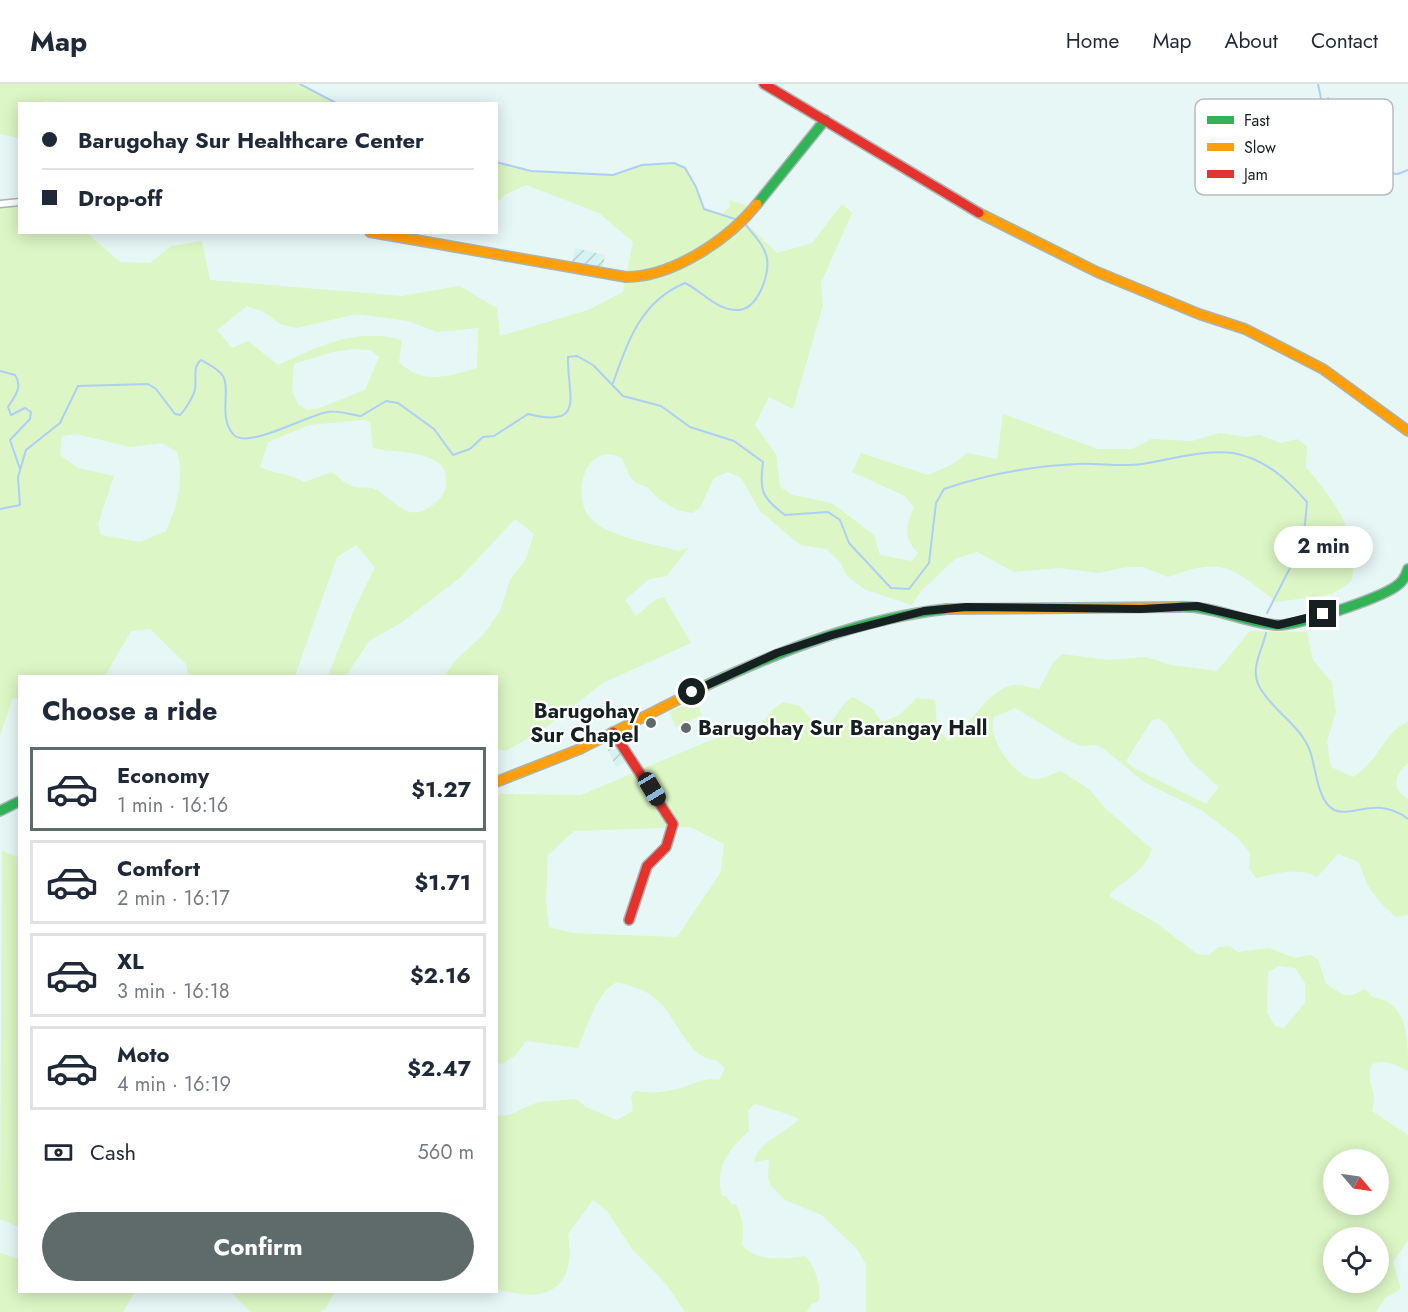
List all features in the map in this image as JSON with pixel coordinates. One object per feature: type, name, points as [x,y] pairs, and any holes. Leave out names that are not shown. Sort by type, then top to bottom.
[{"type":"street","points":[[764,84],[998,224],[1097,272],[1199,314],[1245,329],[1323,369],[1408,431]]},
{"type":"street","points":[[381,234],[626,277],[645,277],[676,266],[740,225],[825,120]]},
{"type":"street","points":[[0,204],[18,202]]},
{"type":"street","points":[[498,781],[580,749],[692,692],[777,653],[832,635],[924,611],[966,607],[1114,609],[1197,606],[1278,625],[1345,609],[1396,587],[1406,576],[1408,569]]},
{"type":"street","points":[[613,732],[636,772],[652,789],[673,824],[666,847],[647,866],[629,920]]},
{"type":"street","points":[[0,811],[18,802]]},
{"type":"shaded area","points":[[575,248],[605,255],[602,272],[571,265]]},
{"type":"shaded area","points":[[618,743],[627,761],[616,767],[607,748]]},
{"type":"green space","points":[[0,84],[300,84],[336,102],[18,102],[18,138],[0,134]]},
{"type":"green space","points":[[498,162],[531,171],[613,175],[642,165],[674,163],[685,168],[696,187],[704,209],[721,215],[730,207],[729,200],[749,206],[761,189],[769,190],[744,221],[777,253],[812,243],[842,204],[852,213],[821,283],[823,305],[793,409],[769,397],[755,425],[776,454],[780,487],[793,495],[832,503],[874,535],[880,555],[912,561],[918,553],[910,542],[907,531],[914,507],[905,496],[852,472],[861,453],[928,475],[953,464],[967,453],[997,459],[1003,414],[1098,449],[1132,449],[1151,439],[1192,441],[1220,433],[1246,437],[1260,435],[1281,443],[1297,439],[1307,446],[1306,467],[1335,506],[1349,535],[1354,566],[1351,582],[1332,594],[1277,602],[1237,574],[1215,567],[1203,567],[1168,577],[1143,567],[1128,567],[1098,573],[1059,568],[1014,572],[977,552],[955,559],[921,591],[912,605],[866,590],[847,576],[840,562],[826,549],[800,545],[760,511],[741,478],[728,472],[714,478],[700,508],[692,513],[677,510],[660,500],[647,487],[636,483],[630,477],[622,458],[609,454],[599,456],[590,463],[585,473],[582,498],[585,509],[591,519],[609,531],[678,551],[689,547],[667,576],[649,579],[625,600],[636,616],[655,600],[664,597],[691,643],[603,683],[541,731],[506,751],[498,749],[498,675],[445,675],[456,660],[484,634],[500,611],[510,580],[526,559],[534,534],[515,519],[461,577],[401,623],[369,641],[347,675],[328,675],[354,610],[375,567],[356,545],[337,557],[295,675],[188,675],[186,664],[150,629],[131,631],[106,675],[18,675],[18,699],[13,698],[0,735],[0,200],[18,203],[18,234],[88,234],[120,262],[150,263],[171,246],[202,241],[210,280],[402,296],[459,286],[497,308],[500,336],[588,310],[623,292],[633,242],[599,213],[526,185],[503,196],[498,202]],"holes":[[[247,306],[264,312],[280,324],[297,328],[357,314],[408,321],[437,332],[478,328],[477,368],[446,376],[427,377],[417,374],[399,362],[402,340],[368,336],[338,340],[278,365],[248,341],[232,348],[217,330]],[[353,349],[370,350],[379,357],[365,390],[319,408],[307,410],[298,404],[292,391],[294,364],[332,352]],[[364,420],[370,422],[373,448],[425,456],[440,464],[446,477],[446,485],[436,502],[424,510],[408,511],[374,489],[352,486],[332,472],[304,482],[260,467],[268,442],[309,425]],[[76,434],[130,447],[162,443],[177,452],[180,472],[179,492],[166,531],[140,542],[101,535],[98,524],[114,476],[78,468],[60,455],[62,436]]]},
{"type":"green space","points":[[1250,631],[1307,632],[1313,660],[1332,683],[1336,712],[1327,741],[1331,767],[1353,777],[1362,771],[1393,732],[1408,722],[1408,763],[1400,772],[1396,782],[1399,791],[1408,799],[1408,915],[1396,917],[1373,892],[1359,862],[1338,854],[1317,877],[1294,871],[1256,878],[1249,868],[1250,853],[1238,838],[1201,810],[1144,782],[1104,749],[1096,745],[1081,746],[1071,742],[1015,708],[994,717],[992,725],[997,743],[1015,768],[1034,779],[1061,771],[1089,789],[1106,809],[1152,849],[1140,869],[1110,894],[1110,897],[1155,922],[1197,954],[1209,955],[1219,947],[1229,946],[1238,952],[1269,948],[1295,958],[1310,955],[1318,959],[1326,984],[1344,995],[1353,995],[1365,989],[1372,997],[1384,1000],[1399,1013],[1406,1034],[1408,1071],[1380,1062],[1371,1065],[1370,1078],[1374,1097],[1372,1111],[1408,1135],[1408,1240],[1393,1262],[1401,1289],[1385,1298],[1376,1312],[866,1312],[866,1264],[857,1249],[822,1215],[785,1200],[771,1186],[768,1178],[769,1159],[754,1163],[760,1149],[799,1119],[754,1104],[748,1111],[749,1131],[735,1145],[722,1168],[720,1186],[722,1196],[726,1196],[732,1205],[736,1204],[742,1224],[742,1244],[748,1250],[762,1257],[780,1259],[805,1256],[809,1260],[817,1278],[819,1297],[818,1302],[812,1304],[806,1312],[685,1312],[666,1284],[632,1249],[607,1211],[593,1200],[568,1234],[569,1263],[567,1272],[557,1286],[539,1294],[518,1294],[498,1290],[498,1116],[509,1115],[538,1102],[576,1099],[586,1107],[617,1120],[633,1111],[631,1096],[635,1091],[663,1092],[702,1081],[719,1080],[725,1068],[716,1060],[698,1053],[652,996],[638,988],[617,982],[604,993],[598,1002],[578,1048],[526,1041],[515,1056],[502,1064],[498,1063],[498,798],[500,794],[581,795],[711,740],[758,728],[773,709],[783,702],[800,706],[815,724],[827,726],[846,702],[853,697],[872,708],[882,722],[899,715],[917,698],[935,700],[937,727],[948,741],[998,692],[1016,685],[1039,689],[1053,663],[1062,654],[1109,660],[1146,657],[1171,665],[1217,671]],"holes":[[[1160,719],[1167,725],[1191,762],[1219,787],[1206,804],[1135,769],[1126,761],[1152,720]],[[690,827],[724,844],[721,872],[677,937],[572,933],[549,927],[546,902],[548,855],[574,831]],[[1279,966],[1295,968],[1305,983],[1305,1003],[1284,1028],[1275,1026],[1267,1012],[1268,972]]]},
{"type":"green space","points":[[696,700],[702,715],[676,727],[669,712]]},
{"type":"green space","points":[[2,851],[18,857],[18,1227],[0,1219]]},
{"type":"green space","points":[[0,1253],[18,1259],[18,1293],[134,1293],[123,1312],[0,1312]]},
{"type":"green space","points":[[232,1293],[334,1293],[325,1309],[320,1312],[250,1312]]},
{"type":"waterway","points":[[300,84],[334,102]]},
{"type":"waterway","points":[[1318,84],[1321,99]]},
{"type":"waterway","points":[[498,163],[531,171],[613,175],[642,165],[674,163],[685,168],[696,187],[704,209],[741,221]]},
{"type":"waterway","points":[[1393,174],[1408,170]]},
{"type":"waterway","points":[[613,383],[624,352],[638,324],[657,300],[670,291],[685,283],[716,304],[738,310],[745,308],[756,298],[764,282],[767,259],[761,245],[745,224]]},
{"type":"waterway","points":[[0,509],[20,505],[18,477],[26,450],[60,423],[78,386],[148,384],[156,389],[175,414],[180,415],[194,392],[196,369],[201,360],[223,376],[226,388],[226,419],[233,434],[240,438],[264,435],[328,412],[361,416],[386,401],[398,403],[434,429],[453,455],[470,449],[483,437],[494,436],[528,414],[559,417],[566,413],[570,405],[568,357],[577,356],[593,365],[623,396],[661,406],[690,427],[734,441],[763,462],[762,487],[771,504],[785,515],[828,512],[840,520],[849,543],[891,588],[909,589],[929,563],[936,503],[944,489],[994,475],[1061,465],[1134,465],[1211,452],[1245,456],[1274,471],[1307,502],[1305,524],[1291,566],[1267,613]]},
{"type":"waterway","points":[[0,371],[15,375],[17,379],[17,391],[8,407],[11,415],[25,408],[31,412],[30,419],[10,440],[20,469]]},
{"type":"waterway","points":[[1266,633],[1256,666],[1259,686],[1305,741],[1321,792],[1328,806],[1341,812],[1367,808],[1386,809],[1397,812],[1408,819]]},
{"type":"traffic: fast","points":[[757,204],[825,120]]},
{"type":"traffic: fast","points":[[1178,607],[1204,609],[1265,624],[1287,624],[1337,611],[1386,592],[1400,583],[1408,569]]},
{"type":"traffic: fast","points":[[707,685],[824,637],[885,620],[947,609]]},
{"type":"traffic: fast","points":[[0,811],[18,802]]},
{"type":"traffic: slow","points":[[381,234],[626,277],[662,271],[699,254],[731,230],[757,204]]},
{"type":"traffic: slow","points":[[979,213],[1097,272],[1199,314],[1245,329],[1323,369],[1408,431]]},
{"type":"traffic: slow","points":[[947,609],[1178,607]]},
{"type":"traffic: slow","points":[[498,781],[580,749],[707,685]]},
{"type":"traffic: jam","points":[[764,84],[979,213]]},
{"type":"traffic: jam","points":[[613,732],[673,824],[666,847],[647,866],[629,920]]},
{"type":"place","name":"Barugohay Sur Chapel","points":[[651,723]]},
{"type":"place","name":"Barugohay Sur Barangay Hall","points":[[686,728]]},
{"type":"route","points":[[692,692],[777,653],[832,635],[924,611],[966,607],[1160,609],[1197,606],[1234,613],[1253,621],[1278,625],[1323,614]]}]
